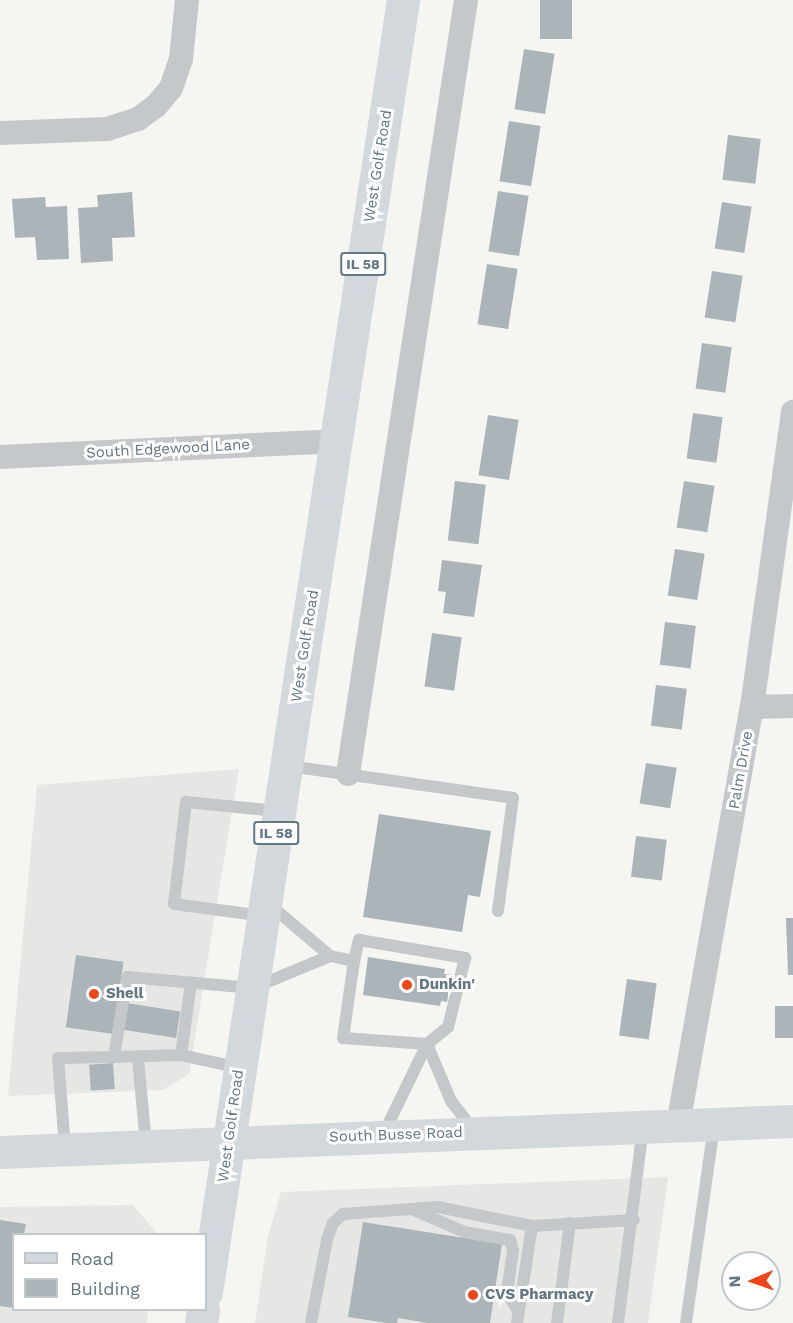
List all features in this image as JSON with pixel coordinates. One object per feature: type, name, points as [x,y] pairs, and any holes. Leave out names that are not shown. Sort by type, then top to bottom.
[{"type":"main road","name":"West Golf Road","points":[[207,1286],[403,0]]},
{"type":"main road","name":"South Busse Road","points":[[0,1152],[793,1121]]},
{"type":"street","points":[[0,133],[106,129],[138,119],[156,106],[171,88],[182,59],[187,0]]},
{"type":"street","points":[[348,774],[466,0]]},
{"type":"street","name":"Palm Drive","points":[[678,1125],[752,707],[793,412]]},
{"type":"street","name":"South Edgewood Lane","points":[[0,457],[336,441]]},
{"type":"street","points":[[752,707],[793,706]]},
{"type":"lane","points":[[286,766],[513,798],[498,911]]},
{"type":"lane","points":[[280,811],[186,802],[174,904],[265,909],[330,956],[354,961]]},
{"type":"lane","points":[[382,1136],[427,1044],[448,1028],[465,958],[359,940],[344,1038],[427,1044]]},
{"type":"lane","points":[[114,1058],[127,977],[252,988],[330,956]]},
{"type":"lane","points":[[181,1055],[191,982]]},
{"type":"lane","points":[[427,1044],[451,1101],[475,1132]]},
{"type":"lane","points":[[65,1150],[58,1058],[138,1059],[181,1055],[240,1068]]},
{"type":"lane","points":[[138,1059],[146,1146]]},
{"type":"lane","points":[[686,1323],[714,1125]]},
{"type":"lane","points":[[618,1323],[634,1221],[643,1128]]},
{"type":"lane","points":[[311,1323],[333,1223],[343,1214],[438,1207],[531,1226],[634,1221]]},
{"type":"lane","points":[[413,1209],[464,1232],[510,1240],[513,1250],[507,1293],[518,1318]]},
{"type":"lane","points":[[557,1323],[570,1223]]},
{"type":"lane","points":[[518,1318],[531,1226]]},
{"type":"shaded area","points":[[239,769],[189,1074],[163,1090],[8,1096],[37,785]]},
{"type":"shaded area","points":[[668,1177],[648,1323],[255,1323],[268,1236],[281,1192]]},
{"type":"shaded area","points":[[133,1205],[157,1233],[12,1233],[12,1311],[148,1311],[147,1323],[0,1323],[0,1207]]},
{"type":"building","points":[[540,0],[572,0],[572,39],[540,39]]},
{"type":"building","points":[[524,49],[555,54],[545,114],[514,109]]},
{"type":"building","points":[[509,121],[541,126],[531,186],[499,181]]},
{"type":"building","points":[[728,135],[761,139],[755,184],[723,180]]},
{"type":"building","points":[[498,191],[529,196],[519,256],[488,251]]},
{"type":"building","points":[[132,192],[135,237],[112,238],[113,261],[81,263],[78,208],[98,207],[97,195]]},
{"type":"building","points":[[45,197],[46,207],[67,206],[69,259],[37,260],[35,237],[15,238],[12,199]]},
{"type":"building","points":[[722,202],[752,207],[744,253],[715,248]]},
{"type":"building","points":[[487,264],[518,269],[508,329],[477,324]]},
{"type":"building","points":[[712,271],[743,276],[735,322],[705,317]]},
{"type":"building","points":[[702,343],[732,347],[725,393],[696,389]]},
{"type":"building","points":[[693,413],[723,417],[716,463],[687,459]]},
{"type":"building","points":[[488,415],[519,420],[509,480],[478,475]]},
{"type":"building","points":[[455,481],[486,485],[478,544],[448,541]]},
{"type":"building","points":[[684,481],[715,486],[707,532],[677,527]]},
{"type":"building","points":[[675,549],[705,554],[697,600],[668,595]]},
{"type":"building","points":[[442,560],[482,565],[474,617],[443,613],[446,592],[438,591]]},
{"type":"building","points":[[665,622],[696,626],[691,668],[660,665]]},
{"type":"building","points":[[432,633],[462,637],[454,691],[424,686]]},
{"type":"building","points":[[656,685],[687,689],[682,729],[651,726]]},
{"type":"building","points":[[646,763],[677,768],[670,808],[640,803]]},
{"type":"building","points":[[379,814],[491,831],[480,897],[468,895],[462,932],[363,917]]},
{"type":"building","points":[[636,836],[667,840],[662,880],[631,877]]},
{"type":"building","points":[[786,918],[793,918],[793,975],[788,975]]},
{"type":"building","name":"Shell","points":[[76,955],[124,962],[113,1034],[66,1027]]},
{"type":"building","name":"Dunkin'","points":[[368,957],[445,969],[444,974],[452,975],[447,1002],[441,1001],[440,1006],[363,995]]},
{"type":"building","points":[[627,979],[657,983],[649,1040],[619,1035]]},
{"type":"building","name":"Shell","points":[[127,1003],[180,1011],[176,1038],[123,1030]]},
{"type":"building","points":[[775,1006],[793,1006],[793,1038],[775,1038]]},
{"type":"building","points":[[113,1063],[115,1089],[91,1091],[89,1065]]},
{"type":"building","points":[[0,1220],[26,1224],[24,1233],[12,1233],[12,1308],[0,1306]]},
{"type":"building","name":"CVS Pharmacy","points":[[363,1222],[502,1244],[490,1323],[428,1323],[398,1318],[397,1323],[387,1323],[348,1317]]},
{"type":"place","name":"Dunkin'","points":[[407,985]]},
{"type":"place","name":"Shell","points":[[94,994]]},
{"type":"place","name":"CVS Pharmacy","points":[[473,1295]]}]
